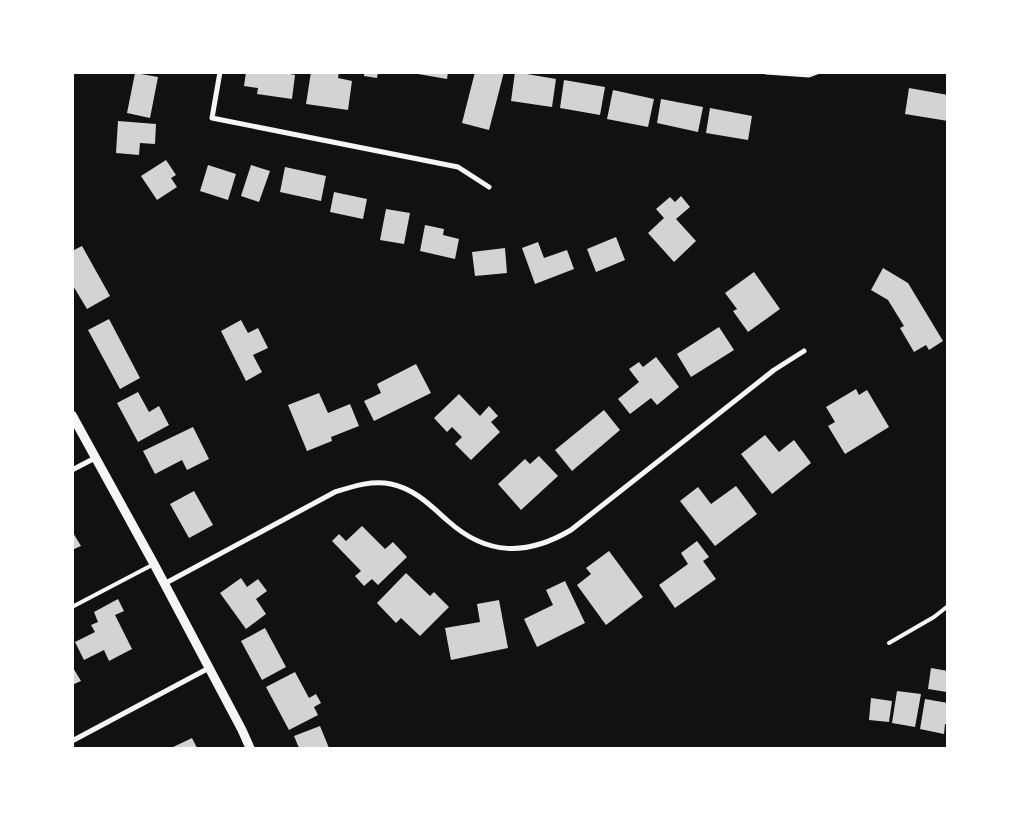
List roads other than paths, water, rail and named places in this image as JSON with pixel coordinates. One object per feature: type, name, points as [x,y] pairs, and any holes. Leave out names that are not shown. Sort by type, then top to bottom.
[{"type":"street","points":[[220,72],[212,118],[458,167],[489,187]]},
{"type":"street","points":[[766,72],[809,75],[816,72]]},
{"type":"street","points":[[164,584],[336,492],[356,485],[374,483],[392,484],[426,500],[466,535],[482,544],[518,548],[538,546],[554,540],[570,530],[774,370],[804,351]]},
{"type":"street","points":[[72,415],[154,564],[250,748]]},
{"type":"street","points":[[72,470],[96,458]]},
{"type":"street","points":[[72,740],[209,668]]},
{"type":"lane","points":[[72,607],[154,564]]},
{"type":"lane","points":[[889,643],[934,617],[948,606]]}]
